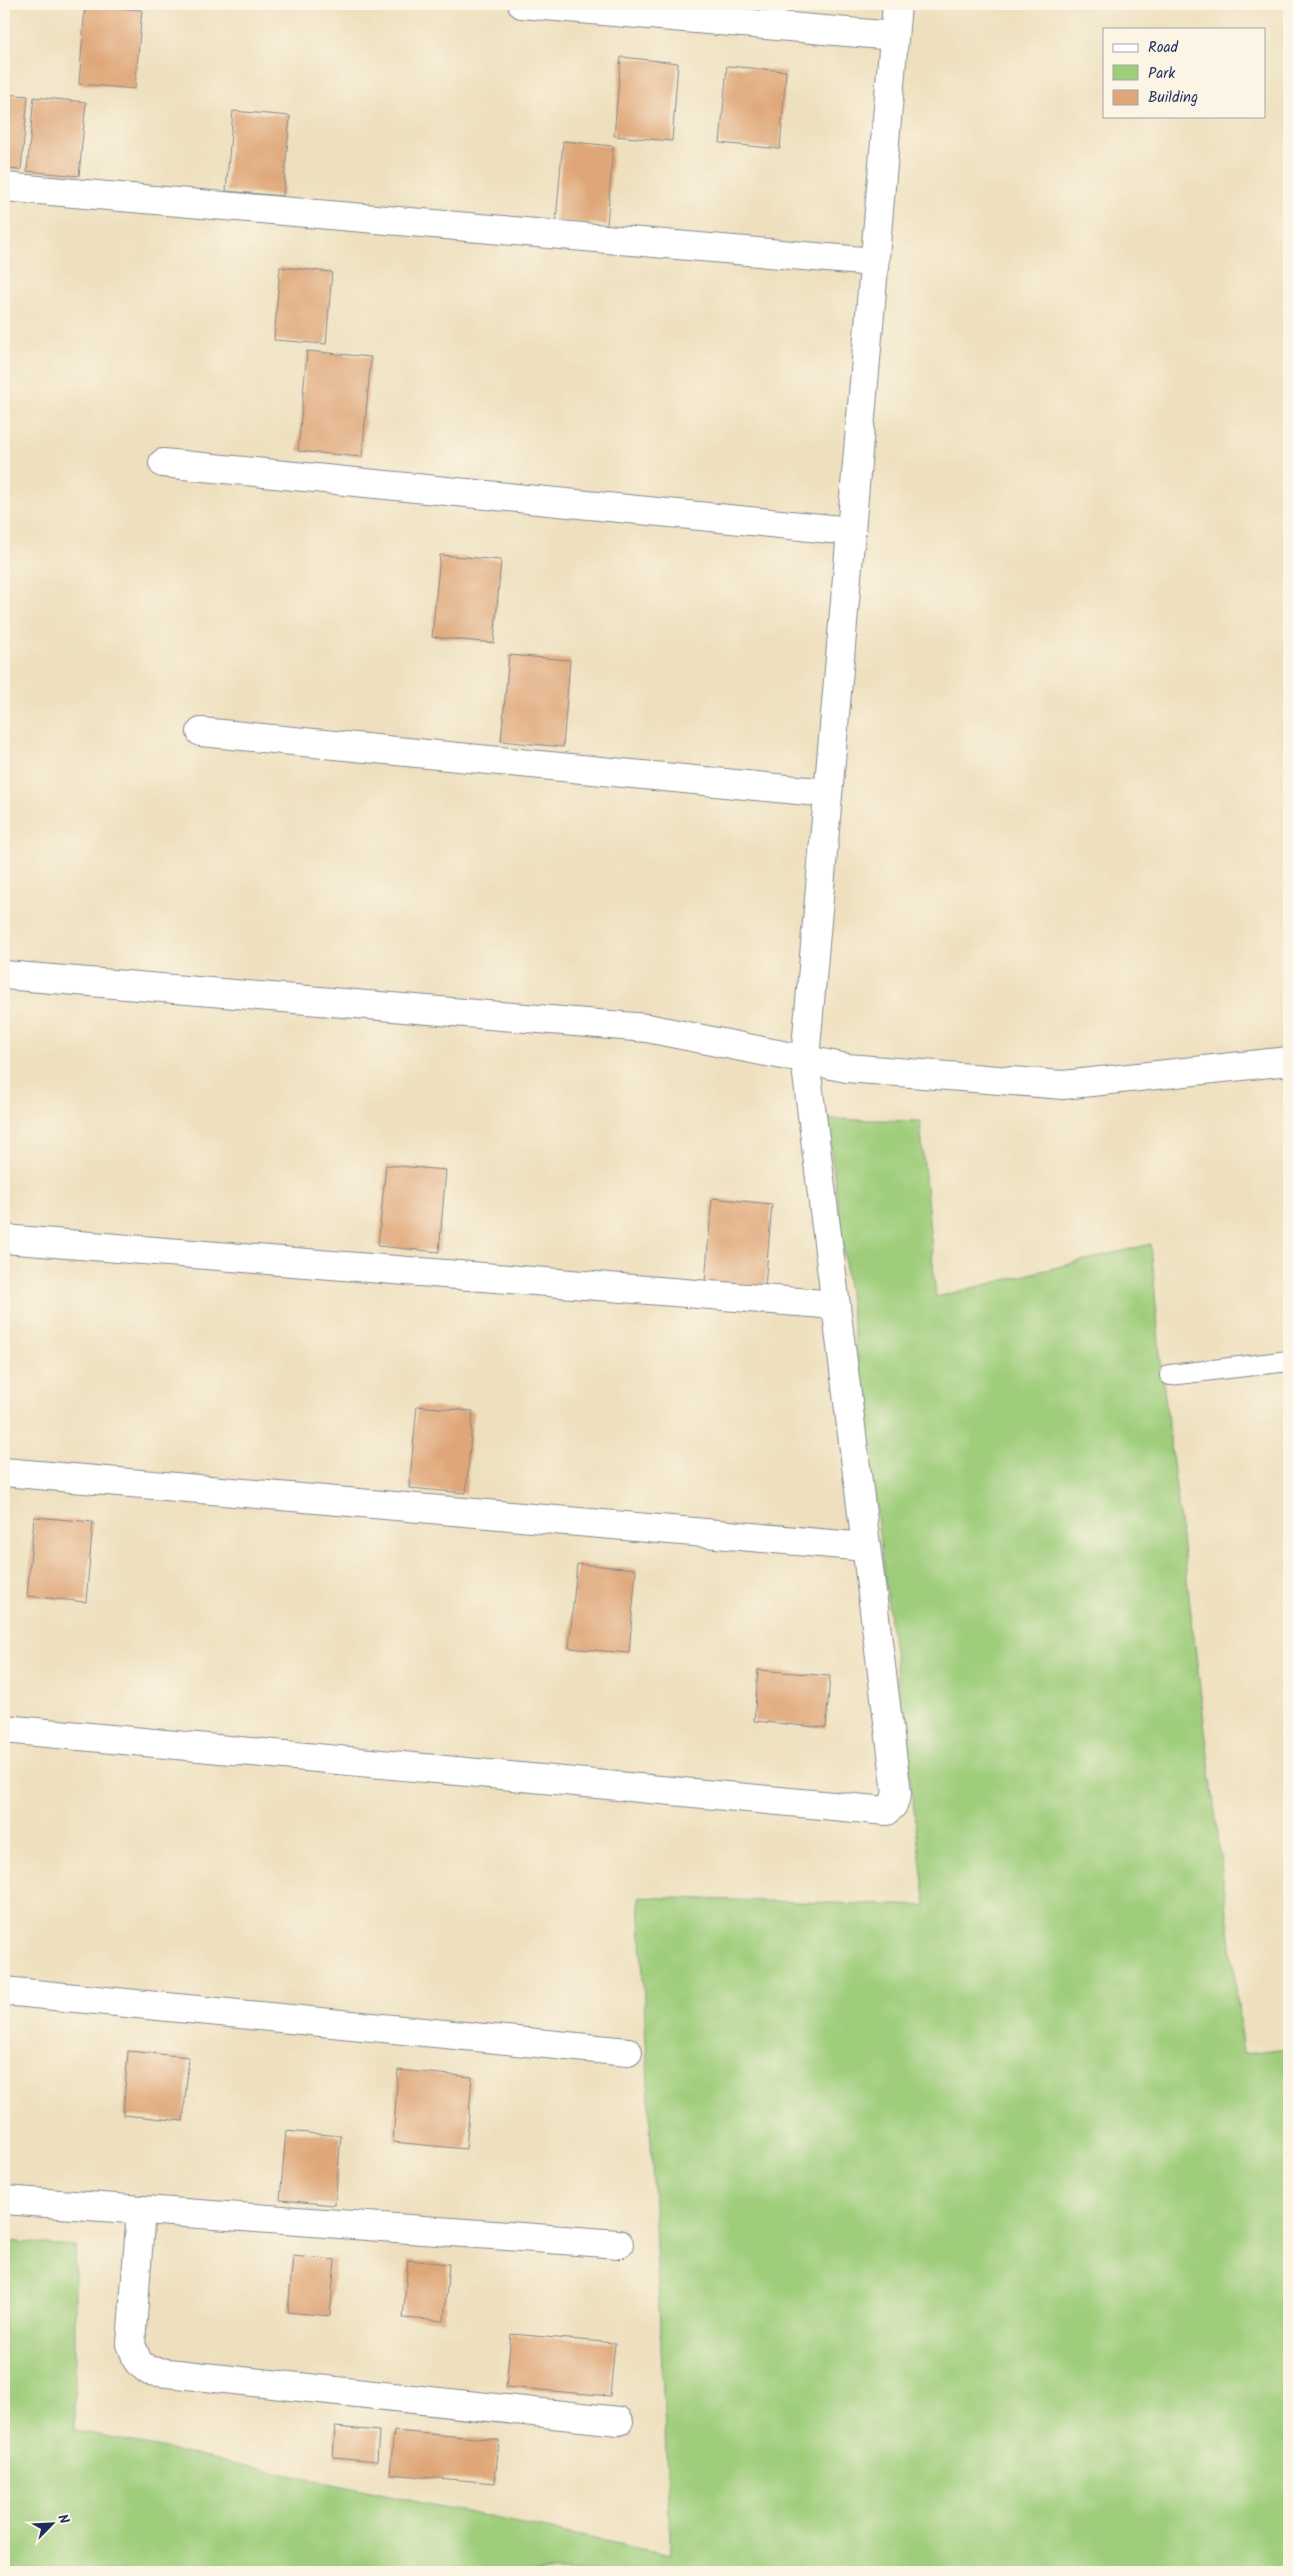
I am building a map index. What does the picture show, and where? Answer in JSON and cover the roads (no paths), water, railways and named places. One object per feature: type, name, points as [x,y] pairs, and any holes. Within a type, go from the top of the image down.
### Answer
[{"type":"street","points":[[522,4],[894,36]]},
{"type":"street","points":[[4,1729],[887,1811],[893,1805],[897,1793],[805,1059],[897,4]]},
{"type":"street","points":[[4,187],[874,262]]},
{"type":"street","points":[[163,463],[851,530]]},
{"type":"street","points":[[201,732],[828,793]]},
{"type":"street","points":[[4,974],[648,1028],[847,1068],[1063,1085],[1289,1061]]},
{"type":"street","points":[[4,1239],[836,1305]]},
{"type":"street","points":[[4,1472],[866,1547]]},
{"type":"street","points":[[4,1991],[628,2052]]},
{"type":"street","points":[[4,2200],[618,2244]]},
{"type":"street","points":[[141,2210],[130,2344],[138,2362],[149,2371],[618,2421]]},
{"type":"lane","points":[[1170,1375],[1289,1361]]}]
